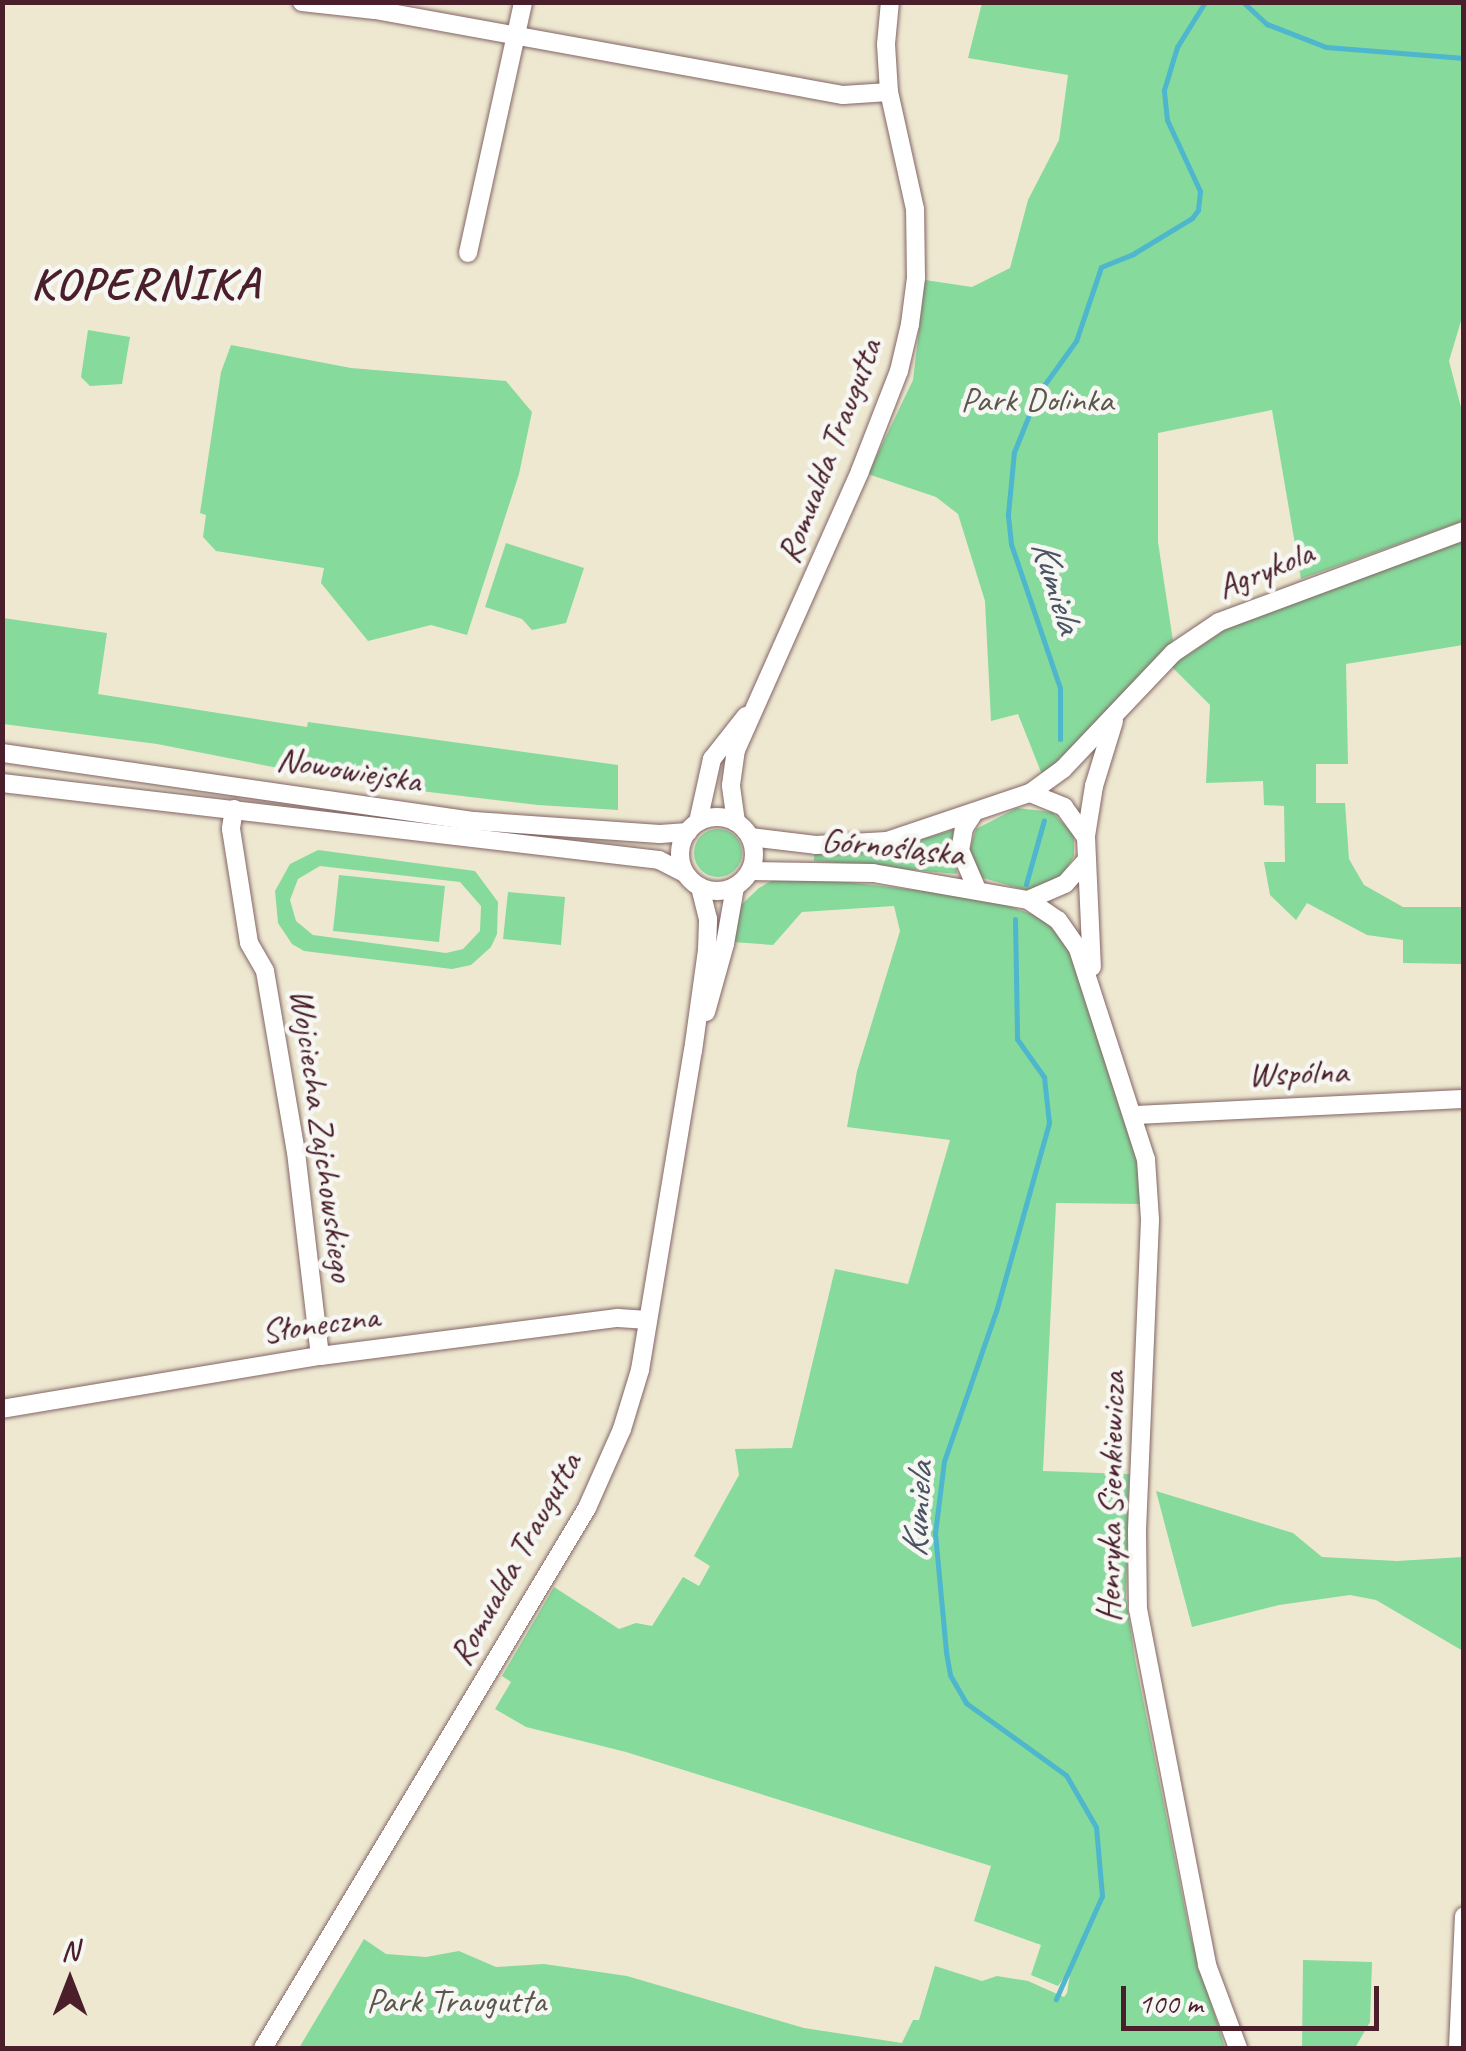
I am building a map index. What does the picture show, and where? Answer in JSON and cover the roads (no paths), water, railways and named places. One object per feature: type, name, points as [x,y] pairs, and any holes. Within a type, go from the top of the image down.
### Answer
[{"type":"street","points":[[302,2],[843,95],[889,92]]},
{"type":"street","points":[[468,253],[523,2]]},
{"type":"street","name":"Romualda Traugutta","points":[[736,822],[731,800],[732,763],[805,604],[906,348],[916,278],[916,226],[889,92],[886,44],[890,2]]},
{"type":"street","name":"Agrykola","points":[[1030,794],[1063,769],[1172,653],[1219,622],[1464,531]]},
{"type":"street","name":"Romualda Traugutta","points":[[693,827],[712,759],[756,705]]},
{"type":"street","name":"Agrykola","points":[[1086,837],[1094,786],[1118,712]]},
{"type":"street","name":"Nowowiejska","points":[[2,752],[474,821],[660,834],[693,827]]},
{"type":"street","name":"Nowowiejska","points":[[2,784],[658,860],[684,873]]},
{"type":"street","points":[[1028,900],[1065,884],[1086,861],[1086,837],[1064,808],[1030,794]]},
{"type":"street","name":"Górnośląska","points":[[750,836],[780,843],[852,845],[912,835],[1030,794]]},
{"type":"street","name":"Wojciecha Zajchowskiego","points":[[234,809],[231,829],[249,943],[265,971],[273,1008],[320,1356]]},
{"type":"street","points":[[973,814],[964,828],[960,850],[976,887]]},
{"type":"street","points":[[714,817],[736,822],[750,836],[754,854],[750,871],[734,887],[718,891],[700,887],[684,873],[681,848],[693,827],[714,817]]},
{"type":"street","name":"Henryka Sienkiewicza","points":[[1086,861],[1097,1002]]},
{"type":"street","name":"Górnośląska","points":[[750,871],[873,873],[976,887],[1028,900]]},
{"type":"street","name":"Romualda Traugutta","points":[[263,2048],[587,1508],[632,1399],[693,1051],[706,950],[707,914],[700,887]]},
{"type":"street","name":"Romualda Traugutta","points":[[693,1051],[726,944],[734,887]]},
{"type":"street","name":"Henryka Sienkiewicza","points":[[1028,900],[1069,933],[1097,1002],[1146,1159],[1150,1220],[1137,1532],[1138,1609],[1207,1965],[1238,2048]]},
{"type":"street","name":"Wspólna","points":[[1135,1114],[1464,1099]]},
{"type":"street","name":"Słoneczna","points":[[2,1409],[320,1356],[618,1318],[648,1320]]},
{"type":"street","points":[[1458,2048],[1464,1916]]},
{"type":"waterway","name":"Kumiela","points":[[1060,739],[1060,688],[1011,544],[1008,514],[1014,452],[1037,395],[1076,341],[1101,267],[1133,254],[1192,218],[1198,210],[1200,191],[1167,120],[1164,90],[1177,47],[1205,2]]},
{"type":"waterway","name":"Kumiela","points":[[1243,2],[1267,24],[1326,47],[1464,58]]},
{"type":"waterway","name":"Kumiela","points":[[1026,884],[1044,820]]},
{"type":"waterway","name":"Kumiela","points":[[1015,919],[1017,1039],[1044,1077],[1049,1123],[996,1311],[944,1461],[935,1533],[950,1675],[966,1703],[1066,1775],[1096,1827],[1102,1896],[1056,1999]]},
{"type":"district","name":"KOPERNIKA","points":[[146,284]]},
{"type":"park label","name":"Park Dolinka","points":[[1037,400]]},
{"type":"park label","name":"Park Traugutta","points":[[456,2001]]}]
